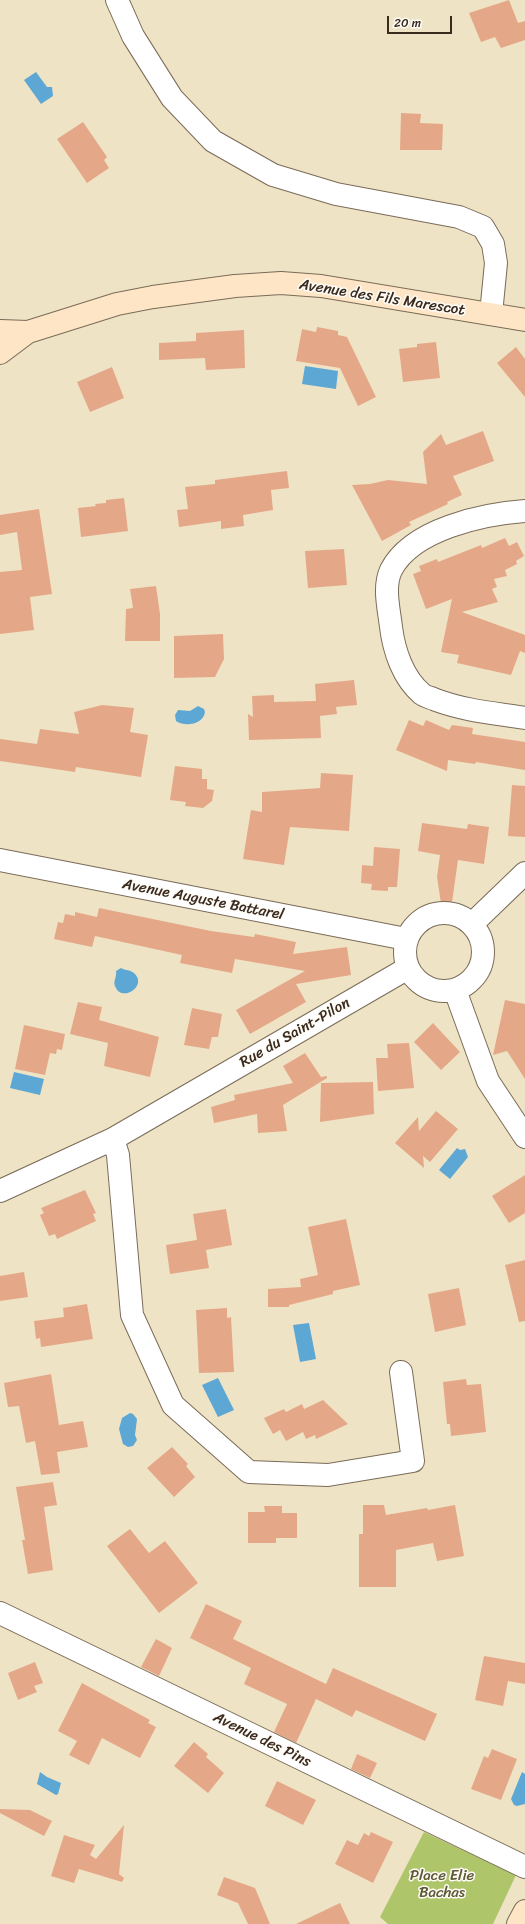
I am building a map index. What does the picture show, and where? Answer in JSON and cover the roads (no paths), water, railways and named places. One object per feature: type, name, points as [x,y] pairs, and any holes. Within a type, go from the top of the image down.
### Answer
[{"type":"street","points":[[117,0],[132,36],[172,98],[213,141],[273,175],[336,194],[459,217],[483,228],[493,244],[496,263],[491,314]]},
{"type":"street","name":"Avenue des Fils Marescot","points":[[0,353],[28,332],[117,304],[152,297],[235,286],[281,284],[321,286],[525,320]]},
{"type":"street","name":"Avenue des Fils Marescot","points":[[0,331],[28,332]]},
{"type":"street","points":[[525,511],[470,520],[429,534],[401,556],[391,571],[387,594],[393,640],[406,676],[423,695],[458,708],[525,718]]},
{"type":"street","name":"Avenue Auguste Battarel","points":[[0,860],[406,939]]},
{"type":"street","points":[[472,924],[525,873]]},
{"type":"street","points":[[440,912],[452,913],[463,917],[472,924],[480,935],[483,948],[482,962],[476,974],[467,984],[455,990],[433,990],[414,978],[405,959],[406,939],[411,929],[419,921],[429,915],[440,912]]},
{"type":"street","name":"Rue du Saint-Pilon","points":[[0,1191],[113,1139],[408,968]]},
{"type":"street","points":[[455,990],[488,1081],[525,1136]]},
{"type":"street","points":[[113,1139],[118,1155],[132,1315],[172,1405],[249,1472],[328,1475],[413,1461],[401,1372]]},
{"type":"street","name":"Avenue des Pins","points":[[0,1613],[525,1867]]},
{"type":"street","points":[[518,1924],[525,1911]]},
{"type":"water","points":[[36,72],[47,87],[52,87],[53,96],[41,104],[24,80]]},
{"type":"water","points":[[305,366],[338,371],[336,389],[302,384]]},
{"type":"water","points":[[198,706],[204,709],[205,712],[201,720],[193,724],[184,724],[176,721],[175,715],[178,710],[190,711]]},
{"type":"water","points":[[121,968],[133,972],[138,979],[136,988],[127,993],[118,991],[115,986],[116,971]]},
{"type":"water","points":[[14,1072],[44,1079],[40,1095],[10,1088]]},
{"type":"water","points":[[457,1148],[460,1150],[465,1149],[468,1157],[450,1179],[439,1170]]},
{"type":"water","points":[[309,1323],[316,1359],[300,1362],[293,1325]]},
{"type":"water","points":[[218,1378],[234,1410],[218,1417],[202,1385]]},
{"type":"water","points":[[130,1413],[137,1419],[135,1435],[137,1440],[133,1446],[128,1447],[123,1444],[119,1429],[122,1418]]},
{"type":"water","points":[[40,1772],[61,1783],[58,1794],[56,1795],[37,1784]]},
{"type":"water","points":[[522,1772],[525,1774],[525,1804],[517,1806],[514,1805],[511,1799]]},
{"type":"park label","name":"Place Elie Bachas","points":[[442,1884]]}]
